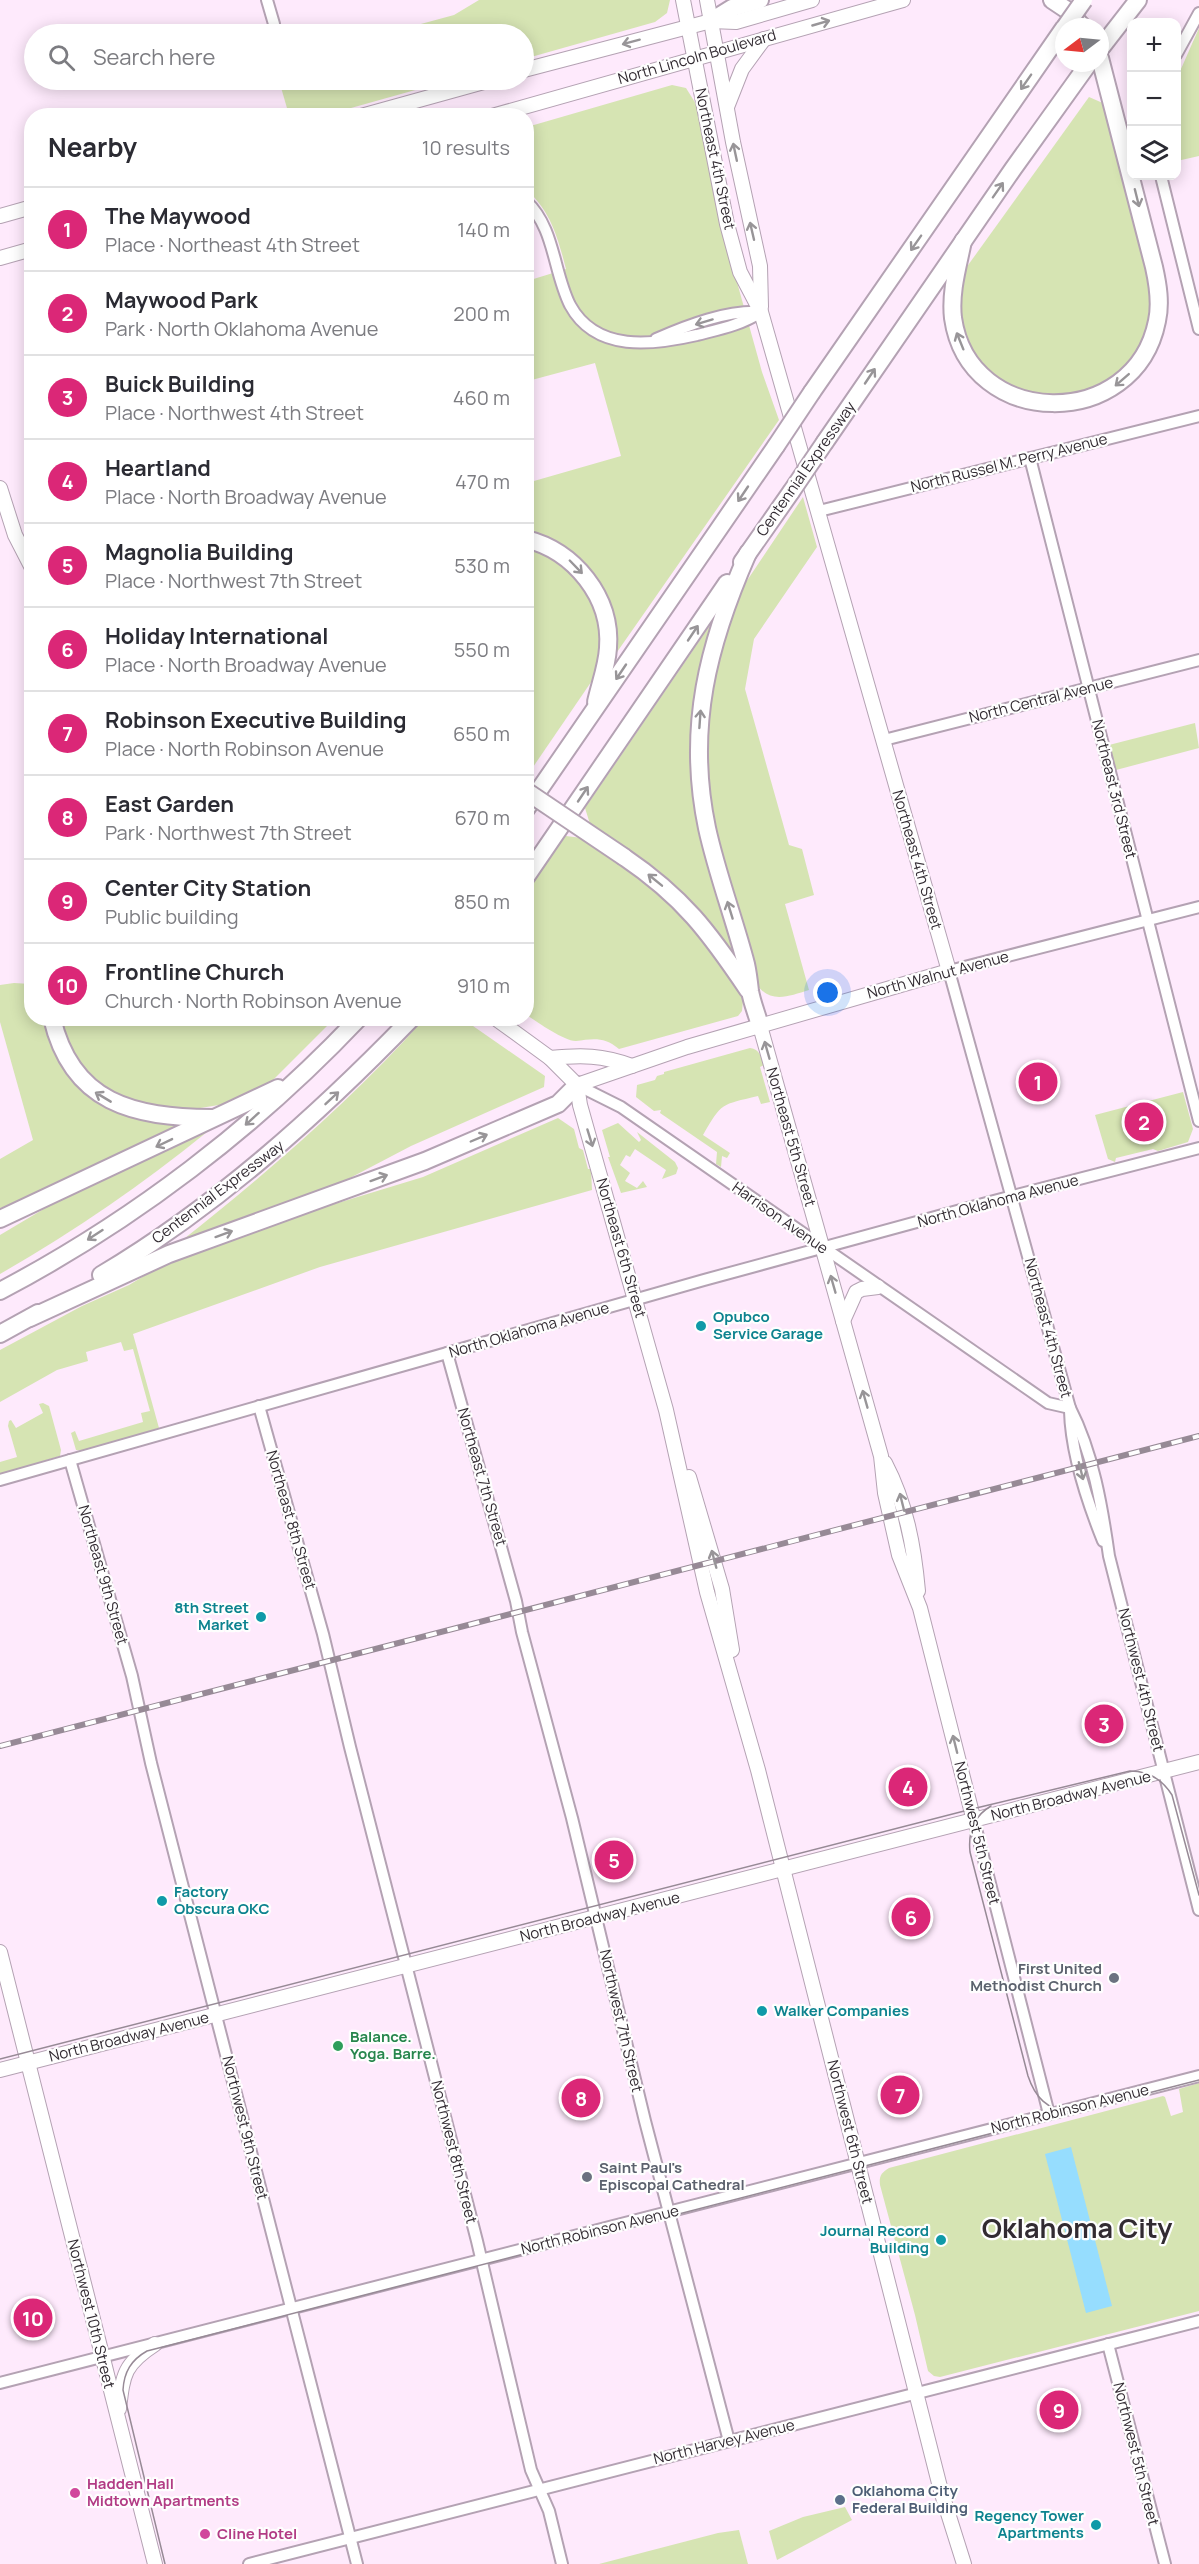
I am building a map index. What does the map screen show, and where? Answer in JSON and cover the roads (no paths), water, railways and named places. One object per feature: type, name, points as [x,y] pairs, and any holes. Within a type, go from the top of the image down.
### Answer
[{"type":"highway","points":[[711,21],[732,8],[760,0]]},
{"type":"highway","points":[[1052,0],[1075,18]]},
{"type":"highway","points":[[1071,18],[1084,0]]},
{"type":"highway","points":[[1109,37],[1138,0]]},
{"type":"highway","points":[[534,798],[1055,42]]},
{"type":"highway","name":"Centennial Expressway","points":[[534,865],[963,241],[1085,72]]},
{"type":"highway","points":[[963,241],[953,287],[953,316],[956,330],[960,344],[973,365],[995,386],[1029,401],[1053,404],[1083,401],[1106,391],[1126,377],[1136,366],[1155,331],[1159,309],[1155,267],[1095,72]]},
{"type":"highway","points":[[534,542],[552,548],[567,558],[580,571],[599,598],[605,616],[608,648],[593,713]]},
{"type":"highway","points":[[748,553],[722,616],[708,661],[700,712],[698,751],[707,827],[747,966],[750,993],[760,1026]]},
{"type":"highway","points":[[534,796],[624,857],[666,889],[704,926],[750,993]]},
{"type":"highway","points":[[54,1026],[59,1043],[76,1073],[104,1099],[144,1114],[179,1118],[217,1118]]},
{"type":"highway","points":[[0,1291],[93,1237],[150,1199],[246,1125],[351,1026]]},
{"type":"highway","name":"Centennial Expressway","points":[[0,1334],[115,1267],[235,1183],[293,1134],[404,1026]]},
{"type":"highway","points":[[0,1219],[295,1080]]},
{"type":"highway","points":[[30,1318],[169,1254],[425,1161],[558,1104],[577,1085]]},
{"type":"main road","name":"Northeast 4th Street","points":[[683,0],[727,224],[740,272],[761,312],[949,971]]},
{"type":"main road","name":"Northeast 4th Street","points":[[707,0],[760,266],[761,312]]},
{"type":"main road","name":"North Lincoln Boulevard","points":[[534,67],[711,21],[736,22],[812,0]]},
{"type":"main road","name":"North Lincoln Boulevard","points":[[520,108],[903,0]]},
{"type":"main road","points":[[727,108],[742,69],[764,39]]},
{"type":"main road","points":[[391,108],[455,90]]},
{"type":"main road","points":[[0,216],[24,209]]},
{"type":"main road","points":[[0,258],[24,251]]},
{"type":"main road","points":[[0,492],[15,535],[24,552]]},
{"type":"main road","name":"North Walnut Avenue","points":[[577,1085],[760,1026],[949,971]]},
{"type":"main road","name":"Harrison Avenue","points":[[506,1026],[550,1058],[577,1085]]},
{"type":"main road","name":"Northeast 5th Street","points":[[760,1026],[881,1456],[885,1493],[899,1555]]},
{"type":"main road","points":[[550,1058],[581,1055],[609,1057],[632,1066]]},
{"type":"main road","name":"Northeast 6th Street","points":[[577,1085],[580,1105],[666,1410],[707,1592]]},
{"type":"main road","points":[[843,1321],[855,1292],[879,1287]]},
{"type":"main road","name":"Northeast 6th Street","points":[[666,1410],[706,1530],[722,1589]]},
{"type":"main road","name":"Northeast 5th Street","points":[[881,1456],[899,1490],[914,1551],[920,1608]]},
{"type":"main road","name":"Northwest 5th Street","points":[[899,1555],[920,1608],[974,1821]]},
{"type":"main road","name":"Northwest 6th Street","points":[[722,1589],[740,1700]]},
{"type":"main road","name":"Northwest 6th Street","points":[[707,1592],[740,1700],[944,2500],[964,2564]]},
{"type":"main road","name":"North Broadway Avenue","points":[[0,2070],[1164,1773],[1199,1762]]},
{"type":"main road","name":"Northwest 10th Street","points":[[0,1953],[155,2564]]},
{"type":"main road","points":[[118,2417],[122,2383],[127,2367],[138,2354],[155,2344]]},
{"type":"street","points":[[267,0],[274,24]]},
{"type":"street","points":[[1181,46],[1199,13]]},
{"type":"street","points":[[1162,180],[1195,296],[1199,329]]},
{"type":"street","points":[[534,212],[544,225],[563,288],[576,314],[590,328],[608,338],[627,343],[674,340],[746,322],[761,312]]},
{"type":"street","name":"North Russel M. Perry Avenue","points":[[819,511],[1199,416]]},
{"type":"street","name":"Northeast 3rd Street","points":[[1030,458],[1199,1121]]},
{"type":"street","name":"North Central Avenue","points":[[884,740],[1199,660]]},
{"type":"street","name":"North Walnut Avenue","points":[[949,971],[1199,907]]},
{"type":"street","name":"Northeast 4th Street","points":[[949,971],[1070,1408]]},
{"type":"street","name":"Harrison Avenue","points":[[577,1085],[621,1107],[1048,1403],[1070,1408]]},
{"type":"street","name":"North Oklahoma Avenue","points":[[0,1480],[822,1248],[1199,1148]]},
{"type":"street","name":"Northeast 7th Street","points":[[447,1353],[516,1601]]},
{"type":"street","name":"Northeast 8th Street","points":[[259,1406],[323,1634]]},
{"type":"street","name":"Northwest 4th Street","points":[[1070,1408],[1080,1427],[1102,1507],[1109,1556],[1199,1910]]},
{"type":"street","name":"Northeast 9th Street","points":[[70,1460],[135,1691]]},
{"type":"street","name":"Northwest 7th Street","points":[[516,1601],[669,2212],[729,2441]]},
{"type":"street","name":"Northwest 8th Street","points":[[323,1634],[481,2261],[531,2470],[549,2511],[562,2564]]},
{"type":"street","name":"Northwest 9th Street","points":[[135,1691],[357,2564]]},
{"type":"street","name":"Northwest 5th Street","points":[[974,1821],[1049,2114]]},
{"type":"street","name":"North Robinson Avenue","points":[[0,2383],[1199,2076]]},
{"type":"street","name":"North Harvey Avenue","points":[[249,2564],[1199,2321]]},
{"type":"street","name":"Northwest 5th Street","points":[[1108,2344],[1165,2564]]},
{"type":"water","points":[[1071,2147],[1112,2306],[1086,2313],[1045,2154]]},
{"type":"tram line","points":[[0,2059],[972,1809],[1130,1771],[1143,1772],[1154,1777],[1164,1784],[1172,1795],[1199,1895]]},
{"type":"tram line","points":[[991,1806],[980,1815],[973,1826],[970,1852],[1028,2076],[1034,2090],[1043,2101],[1062,2111],[1070,2112]]},
{"type":"tram line","points":[[165,2564],[123,2390],[129,2367],[147,2351],[1199,2080]]},
{"type":"railway","points":[[0,1746],[1199,1436]]},
{"type":"place","name":"The Maywood","points":[[1038,1082]]},
{"type":"place","name":"Maywood Park","points":[[1144,1122]]},
{"type":"place","name":"Opubco Service Garage","points":[[701,1326]]},
{"type":"place","name":"8th Street Market","points":[[261,1617]]},
{"type":"place","name":"Buick Building","points":[[1104,1724]]},
{"type":"place","name":"Heartland","points":[[908,1787]]},
{"type":"place","name":"Magnolia Building","points":[[614,1860]]},
{"type":"place","name":"Factory Obscura OKC","points":[[162,1901]]},
{"type":"place","name":"Holiday International","points":[[911,1917]]},
{"type":"place","name":"First United Methodist Church","points":[[1114,1978]]},
{"type":"place","name":"Walker Companies","points":[[762,2011]]},
{"type":"place","name":"Balance. Yoga. Barre.","points":[[338,2046]]},
{"type":"place","name":"Robinson Executive Building","points":[[900,2095]]},
{"type":"place","name":"East Garden","points":[[581,2098]]},
{"type":"place","name":"Saint Paul's Episcopal Cathedral","points":[[587,2177]]},
{"type":"place","name":"Journal Record Building","points":[[941,2240]]},
{"type":"place","name":"Frontline Church","points":[[33,2318]]},
{"type":"place","name":"Center City Station","points":[[1059,2410]]},
{"type":"place","name":"Hadden Hall Midtown Apartments","points":[[75,2493]]},
{"type":"place","name":"Oklahoma City Federal Building","points":[[840,2500]]},
{"type":"place","name":"Regency Tower Apartments","points":[[1096,2525]]},
{"type":"place","name":"Cline Hotel","points":[[205,2534]]},
{"type":"district","name":"Oklahoma City","points":[[1077,2229]]}]
